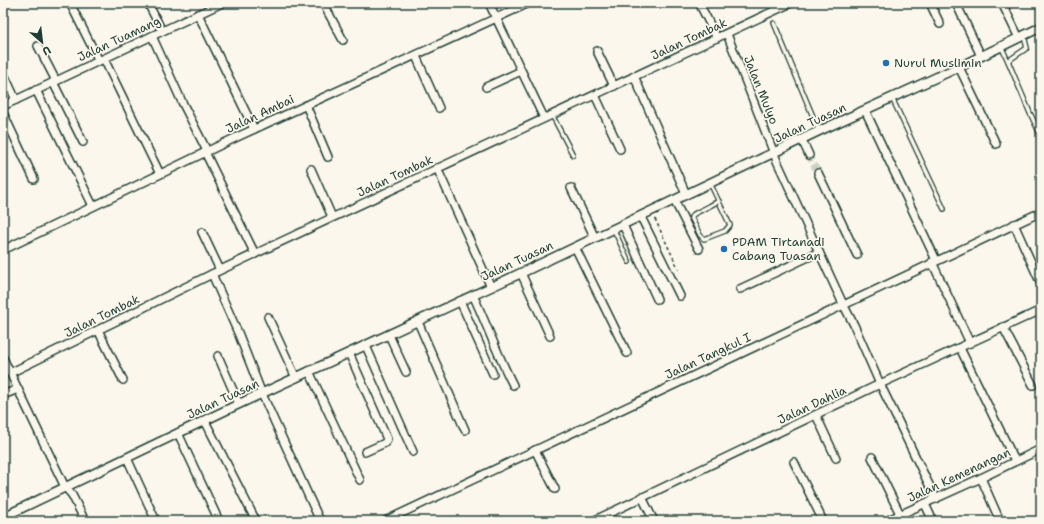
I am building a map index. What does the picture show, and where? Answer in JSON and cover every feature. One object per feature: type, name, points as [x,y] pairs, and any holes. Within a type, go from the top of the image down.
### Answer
[{"type":"street","points":[[70,3],[102,60],[160,174]]},
{"type":"street","points":[[148,3],[162,31]]},
{"type":"street","name":"Jalan Tuamang","points":[[3,106],[222,3]]},
{"type":"street","points":[[323,3],[343,40]]},
{"type":"street","points":[[489,3],[544,118]]},
{"type":"street","name":"Jalan Ambai","points":[[3,250],[254,129],[497,19],[529,3]]},
{"type":"street","points":[[699,3],[717,38]]},
{"type":"street","name":"Jalan Tombak","points":[[10,373],[220,270],[726,34],[782,5],[791,3]]},
{"type":"street","points":[[930,3],[940,24]]},
{"type":"street","points":[[956,3],[981,56]]},
{"type":"street","points":[[1002,3],[1021,37]]},
{"type":"street","points":[[198,14],[254,129]]},
{"type":"street","name":"Jalan Tuasan","points":[[3,517],[178,433],[614,230],[686,194],[959,67],[1041,27]]},
{"type":"street","name":"Jalan Mulyo","points":[[726,34],[774,154],[880,384],[936,499]]},
{"type":"street","points":[[152,36],[255,254]]},
{"type":"street","points":[[38,46],[83,142]]},
{"type":"street","points":[[597,51],[614,86]]},
{"type":"street","points":[[416,56],[439,108]]},
{"type":"street","points":[[959,67],[996,144]]},
{"type":"street","points":[[486,87],[521,71]]},
{"type":"street","points":[[3,72],[16,100]]},
{"type":"street","points":[[634,76],[686,194]]},
{"type":"street","points":[[36,90],[93,206]]},
{"type":"street","points":[[595,95],[620,150]]},
{"type":"street","points":[[306,105],[328,157]]},
{"type":"street","points":[[865,110],[970,343]]},
{"type":"street","points":[[3,113],[34,179]]},
{"type":"street","points":[[802,140],[809,155]]},
{"type":"street","points":[[437,168],[491,287]]},
{"type":"street","points":[[311,169],[332,217]]},
{"type":"street","points":[[818,173],[857,255]]},
{"type":"street","points":[[571,188],[595,238]]},
{"type":"street","points":[[674,200],[699,249]]},
{"type":"street","name":"Jalan Tangkul I","points":[[385,521],[758,346],[934,261],[1041,212]]},
{"type":"street","points":[[641,217],[680,296]]},
{"type":"street","points":[[1014,224],[1041,284]]},
{"type":"street","points":[[623,225],[657,299]]},
{"type":"street","points":[[202,232],[220,270]]},
{"type":"street","points":[[575,247],[627,353]]},
{"type":"street","points":[[740,289],[819,252]]},
{"type":"street","points":[[521,273],[550,336]]},
{"type":"street","points":[[212,274],[239,335],[262,394],[320,521]]},
{"type":"street","points":[[473,295],[498,355],[513,385]]},
{"type":"street","points":[[460,301],[493,374]]},
{"type":"street","name":"Jalan Dahlia","points":[[593,521],[880,384],[1041,310]]},
{"type":"street","points":[[268,317],[296,378]]},
{"type":"street","points":[[418,322],[465,430]]},
{"type":"street","points":[[1003,327],[1033,385]]},
{"type":"street","points":[[98,330],[124,380]]},
{"type":"street","points":[[389,335],[406,372]]},
{"type":"street","points":[[366,346],[413,452]]},
{"type":"street","points":[[960,348],[1015,461]]},
{"type":"street","points":[[349,353],[387,439],[385,443],[365,452]]},
{"type":"street","points":[[218,356],[240,404]]},
{"type":"street","points":[[3,358],[65,487],[72,495],[85,521]]},
{"type":"street","points":[[309,372],[360,480]]},
{"type":"street","points":[[3,395],[18,389]]},
{"type":"street","points":[[816,415],[836,458]]},
{"type":"street","points":[[205,421],[256,521]]},
{"type":"street","points":[[178,433],[219,521]]},
{"type":"street","name":"Jalan Kemenangan","points":[[886,521],[1041,449]]},
{"type":"street","points":[[535,450],[555,489]]},
{"type":"street","points":[[872,457],[900,514]]},
{"type":"street","points":[[127,458],[156,521]]},
{"type":"street","points":[[794,462],[823,521]]},
{"type":"street","points":[[981,478],[1000,521]]},
{"type":"street","points":[[642,497],[654,521]]},
{"type":"street","points":[[925,504],[933,521]]},
{"type":"lane","points":[[774,23],[819,131]]},
{"type":"lane","points":[[1008,61],[1027,49],[1028,47],[1021,37]]},
{"type":"lane","points":[[1002,46],[1041,136]]},
{"type":"lane","points":[[892,98],[944,209]]},
{"type":"lane","points":[[552,115],[573,155]]},
{"type":"lane","points":[[710,183],[719,201],[729,226],[725,231],[704,239],[700,235],[691,217],[719,201]]},
{"type":"lane","points":[[614,230],[629,262]]},
{"type":"path","points":[[652,212],[679,270]]},
{"type":"tunnel","points":[[809,155],[818,173]]},
{"type":"place","name":"Nurul Muslimin","points":[[886,63]]},
{"type":"place","name":"PDAM Tirtanadi Cabang Tuasan","points":[[724,249]]}]
